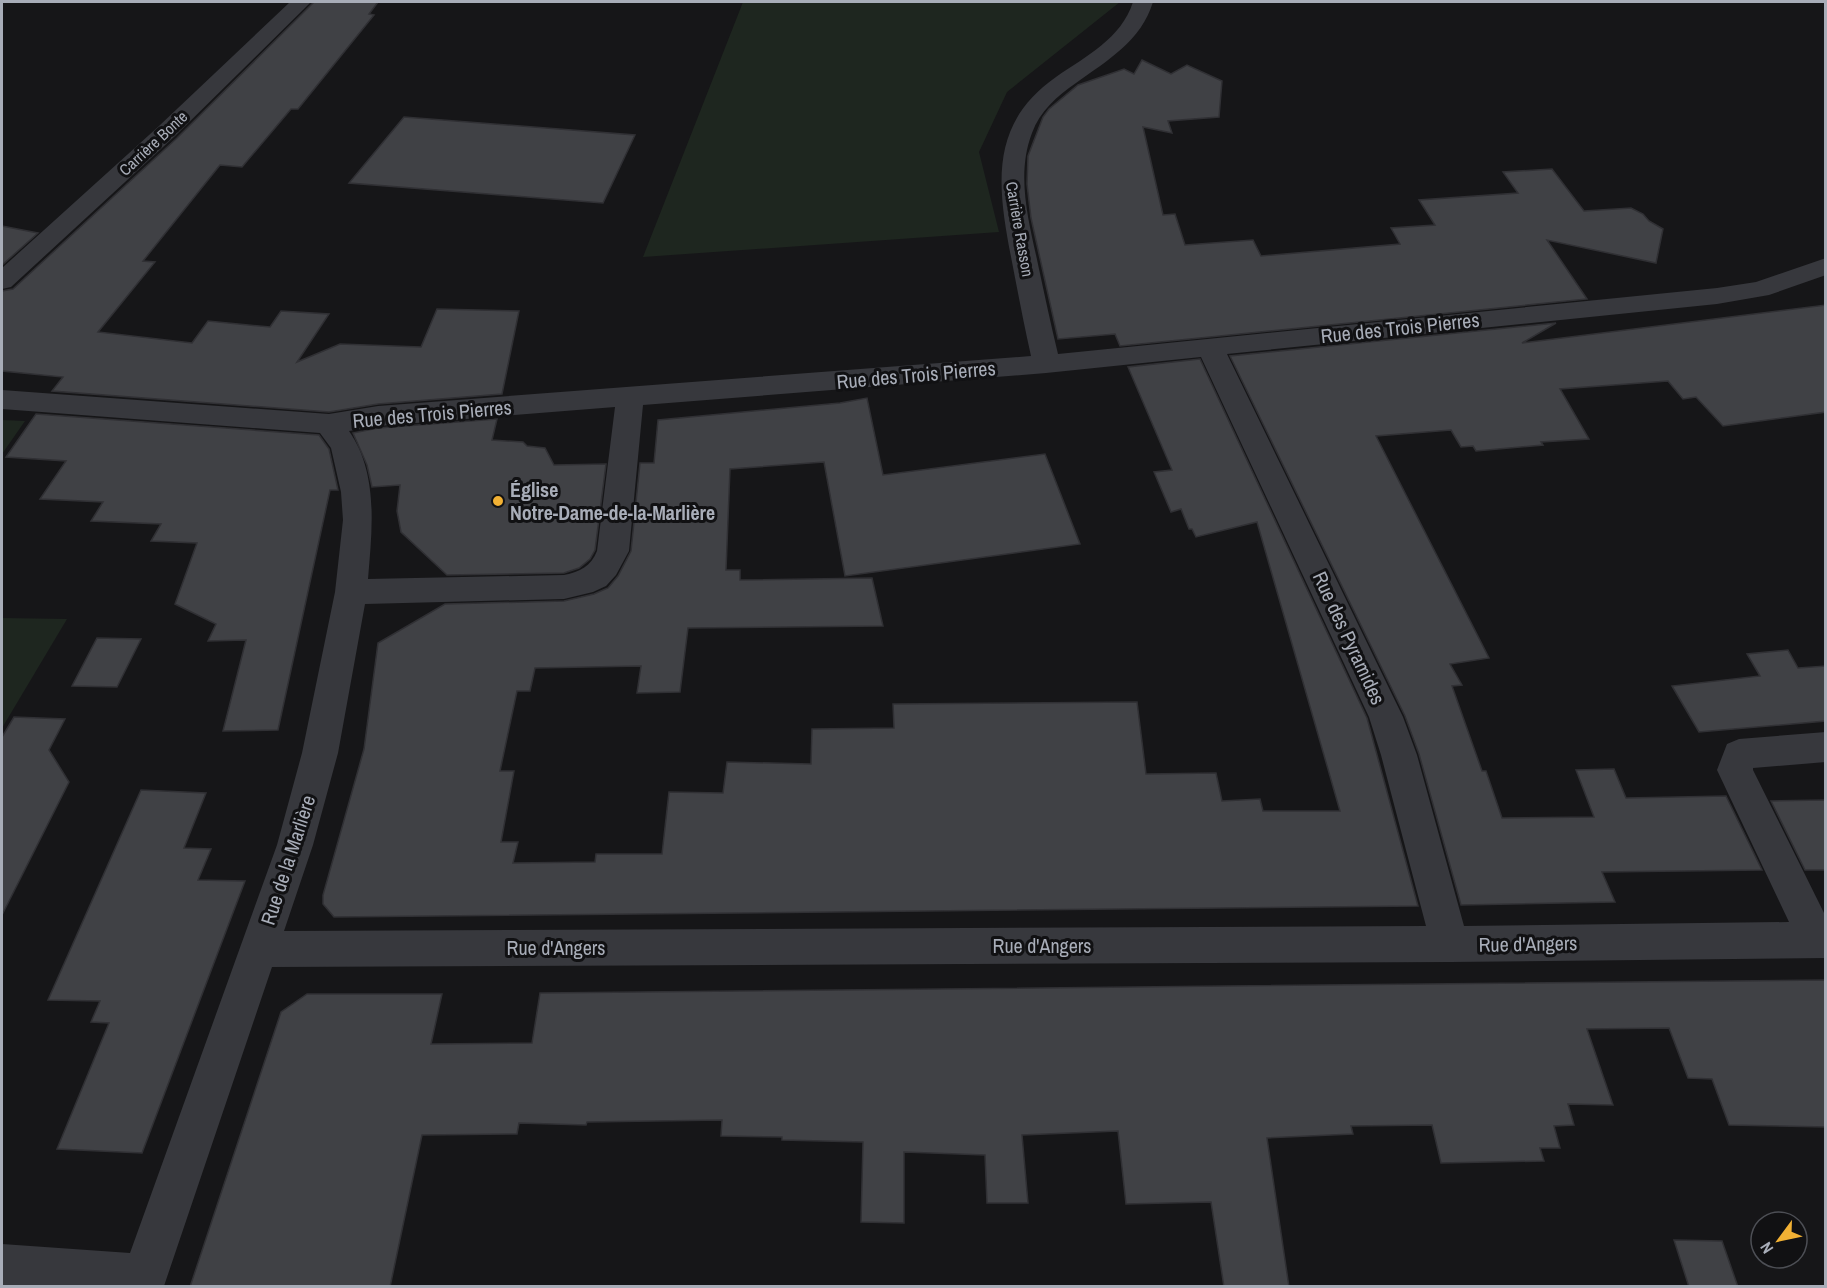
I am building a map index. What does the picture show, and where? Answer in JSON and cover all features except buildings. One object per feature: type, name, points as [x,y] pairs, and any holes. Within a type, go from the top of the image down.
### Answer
[{"type":"street","name":"Carrière Bonte","points":[[2,281],[166,131],[301,2]]},
{"type":"street","name":"Carrière Rasson","points":[[1046,364],[1016,213],[1011,173],[1016,146],[1028,119],[1044,97],[1133,29],[1143,2]]},
{"type":"street","name":"Rue des Trois Pierres","points":[[2,399],[328,424],[378,416],[1046,364],[1717,296],[1760,289],[1826,266]]},
{"type":"street","name":"Rue des Pyramides","points":[[1210,347],[1343,622],[1386,717],[1399,755],[1450,944]]},
{"type":"street","points":[[351,592],[564,587],[581,584],[595,578],[606,569],[613,551],[630,398]]},
{"type":"street","name":"Rue de la Marlière","points":[[143,1282],[259,949],[307,804],[320,753],[351,592],[358,520],[356,492],[345,447],[328,424]]},
{"type":"street","points":[[1821,940],[1735,770],[1738,754],[1826,747]]},
{"type":"street","name":"Rue d'Angers","points":[[259,949],[1450,944],[1821,940]]},
{"type":"street","points":[[2,1267],[143,1282]]},
{"type":"shaded area","points":[[743,2],[1120,2],[1007,92],[979,152],[999,232],[643,257]]},
{"type":"shaded area","points":[[2,420],[25,421],[2,454]]},
{"type":"shaded area","points":[[2,618],[67,619],[2,728]]},
{"type":"place","name":"Église Notre-Dame-de-la-Marlière","points":[[498,501]]}]
